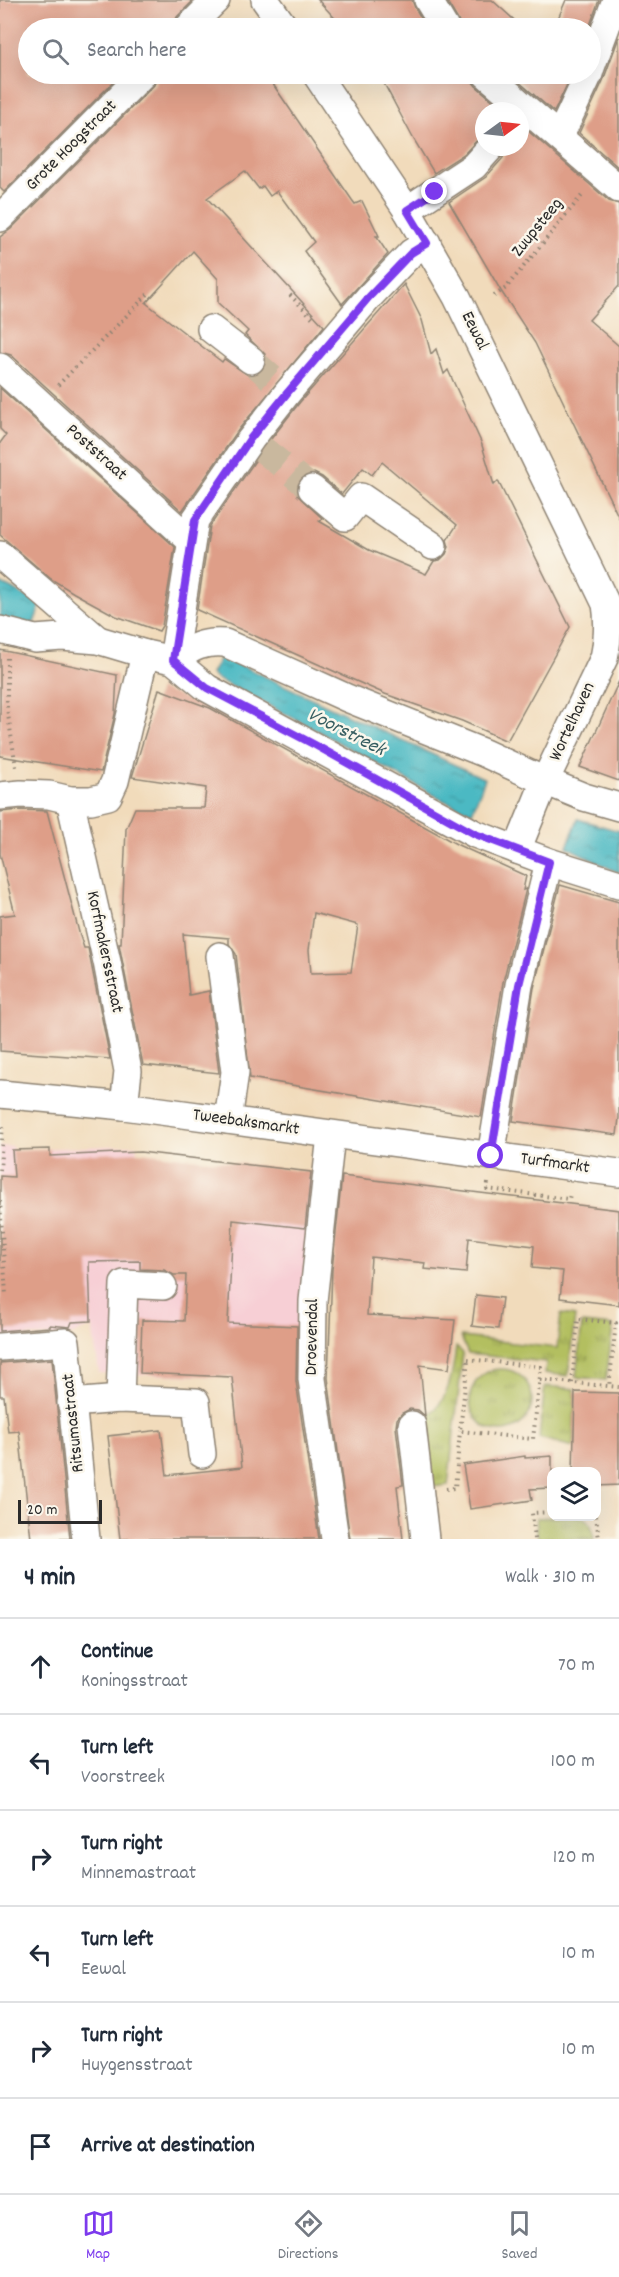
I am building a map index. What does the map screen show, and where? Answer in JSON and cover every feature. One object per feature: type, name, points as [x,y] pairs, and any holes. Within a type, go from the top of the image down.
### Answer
[{"type":"street","points":[[198,18],[216,0]]},
{"type":"street","points":[[265,0],[278,18]]},
{"type":"street","points":[[428,0],[439,18]]},
{"type":"street","points":[[601,42],[616,0]]},
{"type":"street","name":"Grote Hoogstraat","points":[[0,218],[133,84]]},
{"type":"street","name":"Eewal","points":[[323,84],[427,243],[457,297],[612,602]]},
{"type":"street","points":[[496,84],[513,102]]},
{"type":"street","points":[[560,136],[584,84]]},
{"type":"street","points":[[529,116],[560,136],[609,182]]},
{"type":"street","points":[[407,210],[474,166],[483,156]]},
{"type":"street","points":[[173,660],[190,540],[195,520],[256,443],[283,388],[411,253],[427,243]]},
{"type":"street","points":[[211,329],[251,360]]},
{"type":"street","name":"Poststraat","points":[[0,367],[190,540]]},
{"type":"street","points":[[312,489],[345,517],[361,497],[433,546]]},
{"type":"street","points":[[0,555],[98,640]]},
{"type":"street","name":"Wortelhaven","points":[[517,850],[545,781],[603,658],[608,640],[612,602]]},
{"type":"street","points":[[4,632],[35,639],[98,640],[173,660],[207,688],[475,834],[549,862],[619,884]]},
{"type":"street","points":[[173,660],[196,646],[209,642],[225,643],[347,698],[484,753],[545,781],[584,797],[619,807]]},
{"type":"street","points":[[10,795],[49,795],[70,800],[91,800],[108,796],[114,781],[145,654]]},
{"type":"street","name":"Korfmakersstraat","points":[[70,800],[107,962],[128,1071],[124,1106]]},
{"type":"street","points":[[491,1156],[519,985],[549,862]]},
{"type":"street","points":[[220,956],[235,1072],[228,1120]]},
{"type":"street","name":"Tweebaksmarkt","points":[[0,1094],[124,1106],[491,1156]]},
{"type":"street","name":"Droevendal","points":[[331,1135],[313,1301],[312,1379],[335,1539]]},
{"type":"street","name":"Turfmarkt","points":[[491,1156],[619,1173]]},
{"type":"street","points":[[120,1399],[124,1284],[163,1286]]},
{"type":"street","name":"Ritsumastraat","points":[[0,1347],[63,1360],[71,1403],[87,1539]]},
{"type":"street","points":[[71,1403],[120,1399],[196,1402],[202,1454]]},
{"type":"street","points":[[412,1425],[424,1539]]},
{"type":"path","name":"Zuupsteeg","points":[[495,296],[506,288],[609,182]]},
{"type":"path","points":[[41,403],[150,292]]},
{"type":"path","points":[[290,295],[315,320]]},
{"type":"path","points":[[4,632],[10,795]]},
{"type":"path","points":[[0,1170],[3,1123]]},
{"type":"path","points":[[505,1191],[531,1197],[569,1199],[570,1194]]},
{"type":"path","points":[[0,1200],[6,1295]]},
{"type":"path","points":[[572,1383],[578,1319],[616,1323],[609,1387]]},
{"type":"path","points":[[419,1492],[455,1488],[460,1431],[468,1359],[541,1367],[533,1439],[460,1431]]},
{"type":"path","points":[[540,1380],[619,1387]]},
{"type":"path","points":[[535,1539],[532,1514],[547,1512]]},
{"type":"path","points":[[597,1521],[599,1539]]},
{"type":"shaded area","points":[[136,1145],[137,1152],[316,1173],[299,1380],[295,1380],[295,1384],[233,1390],[231,1377],[99,1373],[92,1327],[68,1336],[0,1337],[0,1147],[12,1146],[12,1150]]},
{"type":"green space","points":[[561,1314],[575,1316],[568,1376],[545,1373],[546,1362],[468,1354],[461,1337],[557,1348]]},
{"type":"green space","points":[[582,1323],[613,1326],[606,1380],[576,1377]]},
{"type":"green space","points":[[456,1347],[463,1353],[448,1485],[433,1487],[426,1416],[434,1411],[445,1395]]},
{"type":"green space","points":[[495,1369],[507,1369],[523,1378],[530,1388],[532,1400],[530,1412],[523,1422],[507,1431],[495,1431],[484,1426],[475,1417],[470,1406],[470,1394],[475,1383],[484,1374]]},
{"type":"green space","points":[[545,1386],[575,1389],[573,1447],[539,1438]]},
{"type":"green space","points":[[547,1517],[547,1521],[588,1521],[593,1530],[594,1539],[538,1539],[536,1518]]},
{"type":"water","points":[[0,583],[41,604],[32,628],[0,617]]},
{"type":"water","name":"Voorstreek","points":[[221,656],[485,779],[472,812],[445,801],[307,725],[215,678],[211,674]]},
{"type":"water","points":[[578,819],[619,831],[619,873],[567,847]]},
{"type":"building","points":[[0,0],[189,0],[192,2],[177,18],[18,18],[18,84],[111,84],[4,192],[0,188]]},
{"type":"building","points":[[318,0],[412,0],[421,18],[335,18]]},
{"type":"building","points":[[446,0],[492,0],[512,18],[457,18]]},
{"type":"building","points":[[566,0],[599,0],[593,18],[558,18]]},
{"type":"building","points":[[619,37],[619,168],[579,133],[603,81]]},
{"type":"building","points":[[154,84],[273,84],[355,204],[362,201],[379,236],[376,236],[388,254],[342,304],[304,251],[314,242],[277,191],[270,196],[263,186],[259,189],[245,171],[207,198],[324,326],[239,429],[182,511],[11,355],[0,352],[0,237],[11,229]],"holes":[[[193,251],[218,279],[218,303],[248,331],[245,335],[265,354],[266,363],[263,370],[257,374],[248,375],[224,359],[222,362],[146,303]]]},
{"type":"building","points":[[384,84],[474,84],[495,102],[475,102],[475,142],[464,154],[434,173]]},
{"type":"building","points":[[522,84],[567,84],[554,112]]},
{"type":"building","points":[[529,132],[609,201],[619,204],[619,286],[589,320],[619,346],[619,518],[535,343],[501,291],[449,202],[486,177],[504,156],[529,156]]},
{"type":"building","points":[[404,284],[422,320],[431,354],[436,349],[444,374],[448,370],[481,442],[494,485],[498,481],[570,627],[507,741],[462,721],[385,694],[197,610],[210,526],[264,448],[300,402]],"holes":[[[382,462],[457,525],[447,540],[449,547],[446,554],[440,560],[434,561],[426,574],[369,550],[319,521],[322,518],[297,495],[297,486],[300,478],[314,473],[342,494],[363,468],[372,475]]]},
{"type":"building","points":[[0,388],[175,547],[162,626],[159,631],[116,616],[74,593],[51,579],[0,535],[0,443],[6,435],[0,429]]},
{"type":"building","points":[[0,650],[117,675],[115,714],[101,772],[0,756]]},
{"type":"building","points":[[619,681],[619,781],[580,767]]},
{"type":"building","points":[[159,689],[210,708],[458,845],[526,876],[523,890],[526,889],[503,982],[481,1117],[250,1078],[236,954],[229,944],[229,938],[183,934],[189,995],[209,991],[219,1073],[143,1065],[119,944],[121,944],[126,829],[135,808],[204,808],[206,788],[132,777]],"holes":[[[314,913],[358,925],[351,972],[311,973],[309,950]]]},
{"type":"building","points":[[47,811],[80,936],[84,948],[88,948],[110,1059],[0,1051],[0,916],[15,914],[0,854],[0,812]]},
{"type":"building","points":[[560,885],[619,902],[619,1118],[617,1135],[513,1121],[534,988]]},
{"type":"building","points":[[50,1149],[50,1156],[140,1152],[311,1172],[305,1228],[233,1220],[228,1323],[297,1326],[296,1381],[319,1539],[120,1539],[108,1436],[161,1430],[167,1475],[242,1467],[232,1377],[140,1373],[142,1320],[184,1321],[186,1275],[174,1275],[164,1270],[140,1269],[140,1261],[89,1262],[91,1321],[72,1322],[70,1327],[50,1325],[50,1327],[0,1331],[0,1176],[14,1177],[12,1150]]},
{"type":"building","points":[[342,1176],[619,1210],[619,1305],[560,1298],[563,1271],[532,1268],[534,1246],[469,1238],[466,1273],[424,1269],[425,1263],[371,1257],[367,1315],[455,1320],[449,1369],[420,1365],[425,1416],[418,1410],[410,1409],[397,1419],[403,1485],[397,1486],[403,1539],[350,1539],[328,1378],[332,1270]]},
{"type":"building","points":[[476,1295],[502,1298],[498,1329],[472,1326]]},
{"type":"building","points":[[52,1359],[70,1539],[31,1539],[19,1431],[8,1432],[4,1396],[0,1396],[0,1363]]},
{"type":"building","points":[[575,1392],[619,1393],[619,1485],[601,1486],[601,1467],[573,1467]]},
{"type":"building","points":[[525,1456],[525,1458],[552,1456],[552,1467],[547,1467],[547,1488],[530,1489],[532,1500],[470,1509],[463,1465]]},
{"type":"tunnel","points":[[251,360],[278,384]]},
{"type":"tunnel","points":[[261,448],[312,489]]},
{"type":"route","points":[[435,192],[407,210],[427,243],[411,253],[369,297],[288,392],[250,439],[195,520],[190,540],[173,660],[207,688],[315,745],[428,809],[475,834],[549,862],[519,985],[491,1156]]}]
